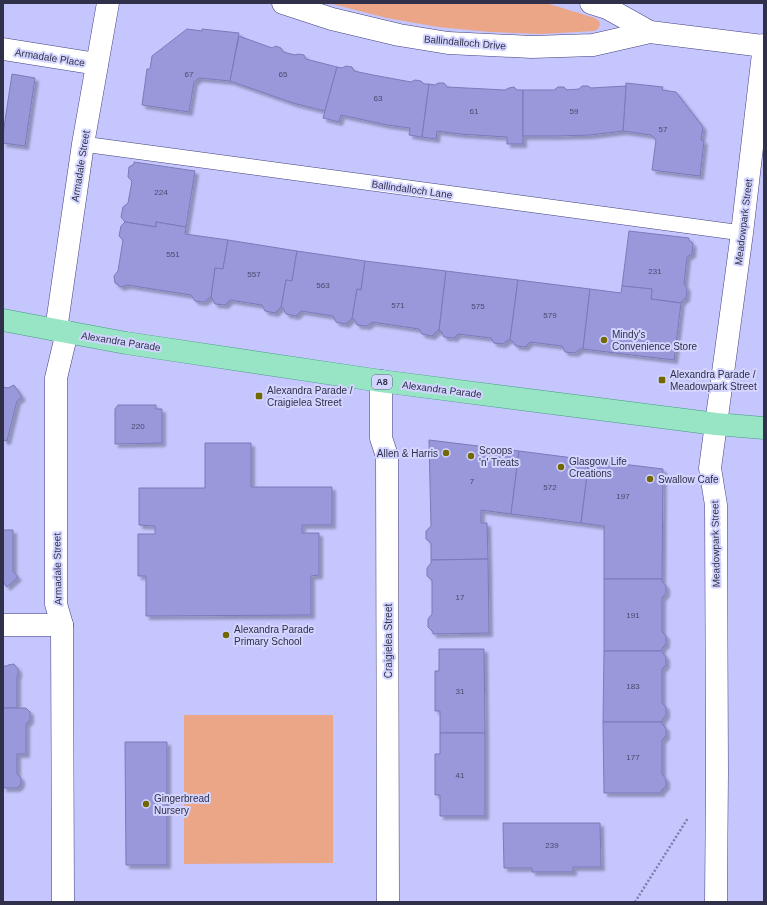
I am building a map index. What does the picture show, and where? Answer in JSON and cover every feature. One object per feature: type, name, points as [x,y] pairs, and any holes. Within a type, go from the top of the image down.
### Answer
[{"type":"main road","name":"Alexandra Parade","points":[[3,320],[126,343],[381,382],[716,424],[764,428]]},
{"type":"street","name":"Armadale Street","points":[[63,902],[62,625],[56,604],[56,378],[83,144],[108,3]]},
{"type":"street","name":"Ballindalloch Drive","points":[[283,3],[332,19],[377,30],[448,43],[532,47],[593,45],[650,32],[764,46]]},
{"type":"street","name":"Ballindalloch Drive","points":[[591,3],[607,8],[650,32]]},
{"type":"street","name":"Meadowpark Street","points":[[716,902],[716,505],[710,468],[742,233],[764,46]]},
{"type":"street","name":"Armadale Place","points":[[3,49],[97,64]]},
{"type":"street","name":"Craigielea Street","points":[[381,382],[381,438],[387,456],[388,902]]},
{"type":"street","points":[[3,625],[62,625]]},
{"type":"lane","name":"Ballindalloch Lane","points":[[83,144],[742,233]]},
{"type":"path","points":[[635,902],[688,817]]},
{"type":"shaded area","points":[[328,3],[546,3],[595,18],[599,21],[600,25],[598,29],[594,31],[542,34],[490,32],[438,27],[387,18]]},
{"type":"shaded area","points":[[184,715],[333,715],[333,863],[184,864]]},
{"type":"building","points":[[187,29],[239,33],[230,81],[199,78],[194,82],[189,112],[142,105],[147,69],[150,69],[152,56]]},
{"type":"building","points":[[239,36],[272,48],[276,46],[281,48],[283,52],[295,55],[304,55],[306,59],[337,67],[325,111],[293,103],[230,81]]},
{"type":"building","points":[[346,66],[352,67],[354,71],[411,82],[415,80],[421,81],[424,84],[429,84],[422,137],[409,135],[410,128],[387,125],[341,115],[339,122],[323,118],[337,67],[342,68]]},
{"type":"building","points":[[12,74],[35,78],[25,146],[3,143]]},
{"type":"building","points":[[438,83],[444,83],[447,87],[505,90],[514,87],[517,90],[523,90],[523,144],[507,144],[507,137],[437,131],[436,139],[422,137],[429,84],[435,85]]},
{"type":"building","points":[[626,83],[663,87],[662,90],[676,92],[703,127],[701,140],[704,141],[700,176],[652,170],[656,140],[651,135],[623,131]]},
{"type":"building","points":[[582,86],[588,86],[591,88],[626,86],[623,131],[590,135],[523,136],[523,90],[554,90],[558,87],[564,87],[567,90],[579,89]]},
{"type":"building","points":[[134,162],[195,171],[186,227],[156,222],[156,227],[125,222],[121,217],[123,207],[128,203],[132,181],[128,177],[129,167],[134,164]]},
{"type":"building","points":[[125,222],[156,227],[156,222],[186,227],[185,234],[228,240],[223,269],[215,268],[211,298],[204,302],[195,301],[191,295],[127,285],[121,287],[115,283],[114,276],[118,271],[123,240],[119,236],[121,226]]},
{"type":"building","points":[[629,231],[689,238],[693,244],[692,254],[687,257],[684,284],[687,288],[686,298],[681,303],[651,299],[652,289],[622,286]]},
{"type":"building","points":[[228,240],[297,251],[292,281],[286,280],[281,308],[275,313],[265,311],[262,305],[230,300],[225,305],[215,304],[211,298],[215,268],[223,269]]},
{"type":"building","points":[[297,251],[365,261],[361,290],[357,289],[352,319],[346,324],[336,322],[333,316],[301,311],[296,316],[286,314],[283,308],[281,308],[286,280],[292,281]]},
{"type":"building","points":[[365,261],[446,271],[439,331],[432,336],[422,334],[419,329],[372,322],[367,326],[357,325],[354,319],[352,319],[357,289],[361,290]]},
{"type":"building","points":[[446,271],[518,280],[510,340],[503,344],[494,343],[491,338],[458,334],[454,338],[444,337],[441,331],[439,331]]},
{"type":"building","points":[[518,280],[590,289],[583,349],[580,349],[575,353],[565,352],[562,346],[530,342],[525,347],[516,346],[510,340]]},
{"type":"building","points":[[622,286],[652,289],[651,299],[681,303],[674,360],[583,349],[590,289],[621,293]]},
{"type":"building","points":[[14,385],[22,397],[17,401],[7,441],[3,440],[3,387],[8,388]]},
{"type":"building","points":[[118,405],[156,405],[156,409],[162,409],[162,443],[115,444],[115,409]]},
{"type":"building","points":[[429,440],[519,451],[511,514],[481,510],[481,523],[487,523],[488,559],[431,560],[431,543],[426,539],[426,531],[431,526]]},
{"type":"building","points":[[205,443],[251,443],[251,487],[332,487],[332,525],[302,525],[302,533],[319,533],[319,575],[311,576],[311,615],[146,616],[146,576],[138,576],[138,534],[155,534],[155,526],[139,525],[139,488],[205,488]]},
{"type":"building","points":[[519,451],[589,460],[581,523],[511,514]]},
{"type":"building","points":[[589,460],[663,469],[662,579],[604,579],[604,526],[581,523]]},
{"type":"building","points":[[3,530],[13,530],[13,571],[18,577],[7,587],[3,582]]},
{"type":"building","points":[[488,559],[489,633],[433,634],[428,627],[428,619],[432,614],[432,580],[427,576],[427,568],[431,563],[431,560]]},
{"type":"building","points":[[604,579],[662,579],[666,586],[666,593],[662,598],[662,632],[666,636],[666,644],[662,648],[662,651],[604,651]]},
{"type":"building","points":[[439,649],[484,649],[485,733],[440,733],[440,711],[435,711],[435,671],[439,671]]},
{"type":"building","points":[[604,651],[662,651],[666,657],[666,665],[662,669],[662,703],[666,707],[666,715],[662,722],[603,722]]},
{"type":"building","points":[[14,664],[18,669],[17,708],[3,708],[3,666]]},
{"type":"building","points":[[3,708],[26,708],[30,712],[30,720],[26,724],[26,754],[17,754],[17,774],[21,778],[21,784],[17,788],[3,788]]},
{"type":"building","points":[[603,722],[662,722],[666,728],[666,736],[662,740],[662,774],[666,779],[666,786],[661,793],[604,793]]},
{"type":"building","points":[[440,733],[485,733],[485,816],[440,816],[440,795],[435,795],[435,754],[440,754]]},
{"type":"building","name":"Gingerbread Nursery","points":[[125,742],[167,742],[167,865],[126,865]]},
{"type":"building","points":[[503,823],[600,823],[601,867],[573,867],[573,872],[532,872],[532,868],[504,868]]},
{"type":"place","name":"Mindy's Convenience Store","points":[[604,340]]},
{"type":"place","name":"Alexandra Parade / Meadowpark Street","points":[[662,380]]},
{"type":"place","name":"Alexandra Parade / Craigielea Street","points":[[259,396]]},
{"type":"place","name":"Allen & Harris","points":[[446,453]]},
{"type":"place","name":"Scoops 'n' Treats","points":[[471,456]]},
{"type":"place","name":"Glasgow Life Creations","points":[[561,467]]},
{"type":"place","name":"Swallow Cafe","points":[[650,479]]},
{"type":"place","name":"Alexandra Parade Primary School","points":[[226,635]]},
{"type":"place","name":"Gingerbread Nursery","points":[[146,804]]}]
